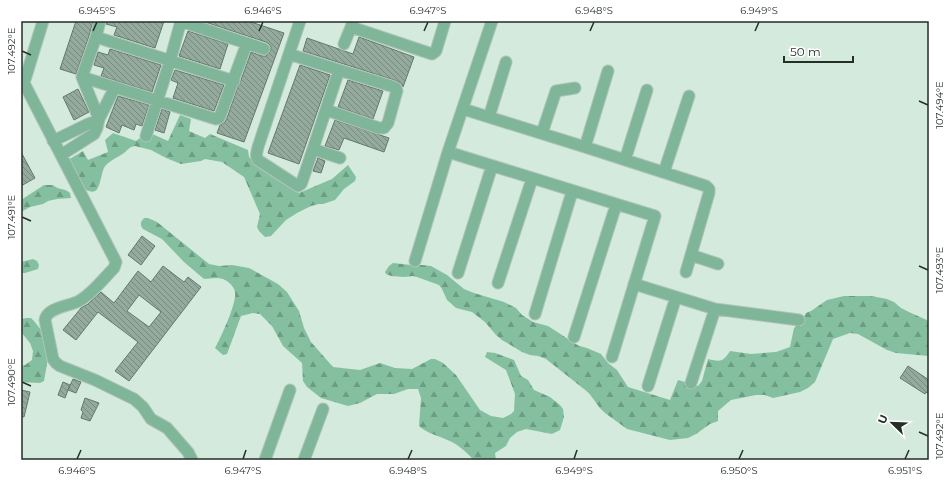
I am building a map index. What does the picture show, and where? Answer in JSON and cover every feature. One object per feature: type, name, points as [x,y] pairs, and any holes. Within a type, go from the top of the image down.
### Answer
[{"type":"street","points":[[98,121],[82,77],[100,21]]},
{"type":"street","points":[[146,136],[158,101],[181,21],[264,49]]},
{"type":"street","points":[[300,21],[256,155],[256,158],[298,186],[302,182],[339,70]]},
{"type":"street","points":[[344,44],[352,24],[432,54],[436,51],[445,21]]},
{"type":"street","points":[[416,261],[448,152],[492,21]]},
{"type":"street","points":[[39,23],[22,83],[116,262],[116,265],[94,289],[80,301],[50,311],[46,315],[45,320],[53,359],[58,365],[95,380],[134,399],[143,407],[151,419],[167,428],[188,452],[192,460]]},
{"type":"street","points":[[96,37],[234,81]]},
{"type":"street","points":[[82,77],[217,118],[220,116],[247,43]]},
{"type":"street","points":[[289,54],[391,86],[396,88],[397,91],[388,123],[384,128],[379,128],[326,110]]},
{"type":"street","points":[[489,117],[506,62]]},
{"type":"street","points":[[585,147],[608,71]]},
{"type":"street","points":[[61,155],[94,134],[98,121],[115,88]]},
{"type":"street","points":[[542,133],[556,91],[575,88]]},
{"type":"street","points":[[625,160],[647,90]]},
{"type":"street","points":[[664,172],[689,96]]},
{"type":"street","points":[[463,109],[706,186],[709,189],[709,193],[686,272]]},
{"type":"street","points":[[53,142],[88,124],[98,121]]},
{"type":"street","points":[[313,149],[340,158]]},
{"type":"street","points":[[448,152],[572,192],[654,216],[612,357]]},
{"type":"street","points":[[458,274],[492,166]]},
{"type":"street","points":[[498,283],[532,179]]},
{"type":"street","points":[[535,314],[572,192]]},
{"type":"street","points":[[574,337],[616,205]]},
{"type":"street","points":[[691,255],[718,264]]},
{"type":"street","points":[[634,284],[715,309],[799,320]]},
{"type":"street","points":[[648,386],[676,297]]},
{"type":"street","points":[[691,383],[715,309]]},
{"type":"street","points":[[265,460],[290,390]]},
{"type":"street","points":[[304,460],[323,409]]},
{"type":"green space","points":[[180,115],[191,119],[189,131],[205,138],[210,134],[248,150],[249,157],[271,176],[299,193],[332,179],[348,165],[356,177],[355,181],[344,189],[335,200],[311,206],[297,213],[286,220],[271,236],[265,237],[257,227],[260,214],[244,177],[222,162],[205,159],[181,164],[151,150],[135,146],[131,147],[110,161],[104,168],[97,190],[92,192],[83,189],[68,160],[83,151],[88,160],[108,152],[105,140],[113,133],[136,141],[148,132],[168,141]]},
{"type":"green space","points":[[44,185],[53,185],[57,188],[66,190],[70,193],[71,198],[48,201],[43,204],[30,207],[21,212],[21,200]]},
{"type":"green space","points":[[144,218],[157,222],[209,264],[219,266],[232,265],[249,268],[278,284],[287,292],[299,311],[304,328],[311,342],[333,367],[360,370],[380,363],[395,368],[412,369],[431,359],[435,359],[443,363],[456,375],[480,410],[491,416],[503,418],[514,411],[515,394],[506,370],[485,357],[487,352],[495,353],[514,360],[521,376],[528,380],[534,390],[550,397],[560,405],[563,409],[564,417],[560,430],[552,434],[526,429],[517,432],[510,438],[506,446],[495,453],[496,460],[474,460],[457,445],[428,432],[419,426],[421,398],[418,389],[408,389],[394,394],[377,394],[360,403],[348,406],[321,398],[307,387],[303,381],[302,363],[283,346],[272,326],[260,314],[253,313],[241,316],[227,354],[223,355],[215,348],[234,304],[235,292],[233,288],[229,282],[223,279],[204,279],[184,262],[162,239],[143,229],[141,222]]},
{"type":"green space","points":[[33,259],[37,261],[39,265],[38,269],[21,273],[21,262]]},
{"type":"green space","points":[[393,263],[431,266],[447,275],[464,289],[504,302],[516,308],[522,315],[533,322],[548,326],[579,346],[601,354],[608,363],[617,370],[628,387],[670,400],[678,380],[698,386],[702,381],[708,359],[716,361],[721,360],[730,351],[751,354],[776,352],[790,347],[794,328],[801,322],[806,313],[827,300],[844,296],[871,296],[887,299],[894,302],[901,308],[929,321],[929,356],[896,353],[887,350],[858,334],[850,333],[833,339],[815,382],[808,388],[800,392],[773,398],[765,395],[756,395],[731,400],[718,411],[718,421],[710,424],[688,438],[670,440],[627,429],[605,413],[589,393],[546,359],[522,352],[502,340],[485,322],[472,312],[456,308],[447,300],[439,285],[413,276],[404,277],[386,274],[385,272]]},
{"type":"green space","points":[[31,318],[42,331],[48,358],[44,381],[40,383],[21,382],[21,366],[32,360],[33,351],[30,343],[21,332],[21,319]]},
{"type":"building","points":[[76,21],[93,21],[76,74],[60,69]]},
{"type":"building","points":[[107,21],[164,21],[155,48],[114,35],[117,27],[106,24]]},
{"type":"building","points":[[202,21],[248,21],[284,33],[244,142],[217,133],[220,125],[225,122],[227,118],[251,52],[266,56],[270,52],[271,47],[266,42]]},
{"type":"building","points":[[188,31],[228,44],[220,69],[179,56]]},
{"type":"building","points":[[359,37],[414,57],[403,87],[401,83],[394,80],[303,51],[307,38],[353,54]]},
{"type":"building","points":[[110,49],[161,65],[152,92],[101,76],[104,68],[94,65],[98,52],[108,55]]},
{"type":"building","points":[[300,65],[330,75],[299,164],[268,153]]},
{"type":"building","points":[[175,70],[224,85],[214,111],[173,98],[178,83],[171,80]]},
{"type":"building","points":[[348,80],[383,91],[373,119],[338,107]]},
{"type":"building","points":[[78,89],[89,112],[74,120],[63,97]]},
{"type":"building","points":[[118,96],[149,105],[142,126],[136,124],[134,130],[122,125],[119,133],[106,127]]},
{"type":"building","points":[[162,109],[170,112],[164,133],[155,130]]},
{"type":"building","points":[[335,120],[389,138],[384,152],[344,138],[339,150],[325,146]]},
{"type":"building","points":[[21,152],[35,178],[21,186]]},
{"type":"building","points":[[318,158],[325,161],[321,173],[313,171]]},
{"type":"building","points":[[142,236],[155,246],[141,265],[128,255]]},
{"type":"building","points":[[163,266],[184,282],[188,277],[201,287],[129,381],[115,371],[138,342],[98,312],[76,340],[63,330],[81,308],[88,304],[101,292],[114,303],[138,271],[151,282]],"holes":[[[139,295],[161,312],[149,327],[127,311]]]},
{"type":"building","points":[[908,366],[929,380],[929,394],[926,392],[925,394],[900,378]]},
{"type":"building","points":[[73,379],[81,382],[76,393],[68,390]]},
{"type":"building","points":[[63,382],[70,385],[65,398],[58,395]]},
{"type":"building","points":[[21,390],[30,392],[24,417],[21,416]]},
{"type":"building","points":[[85,398],[99,403],[90,421],[81,418],[83,412],[81,410]]}]
